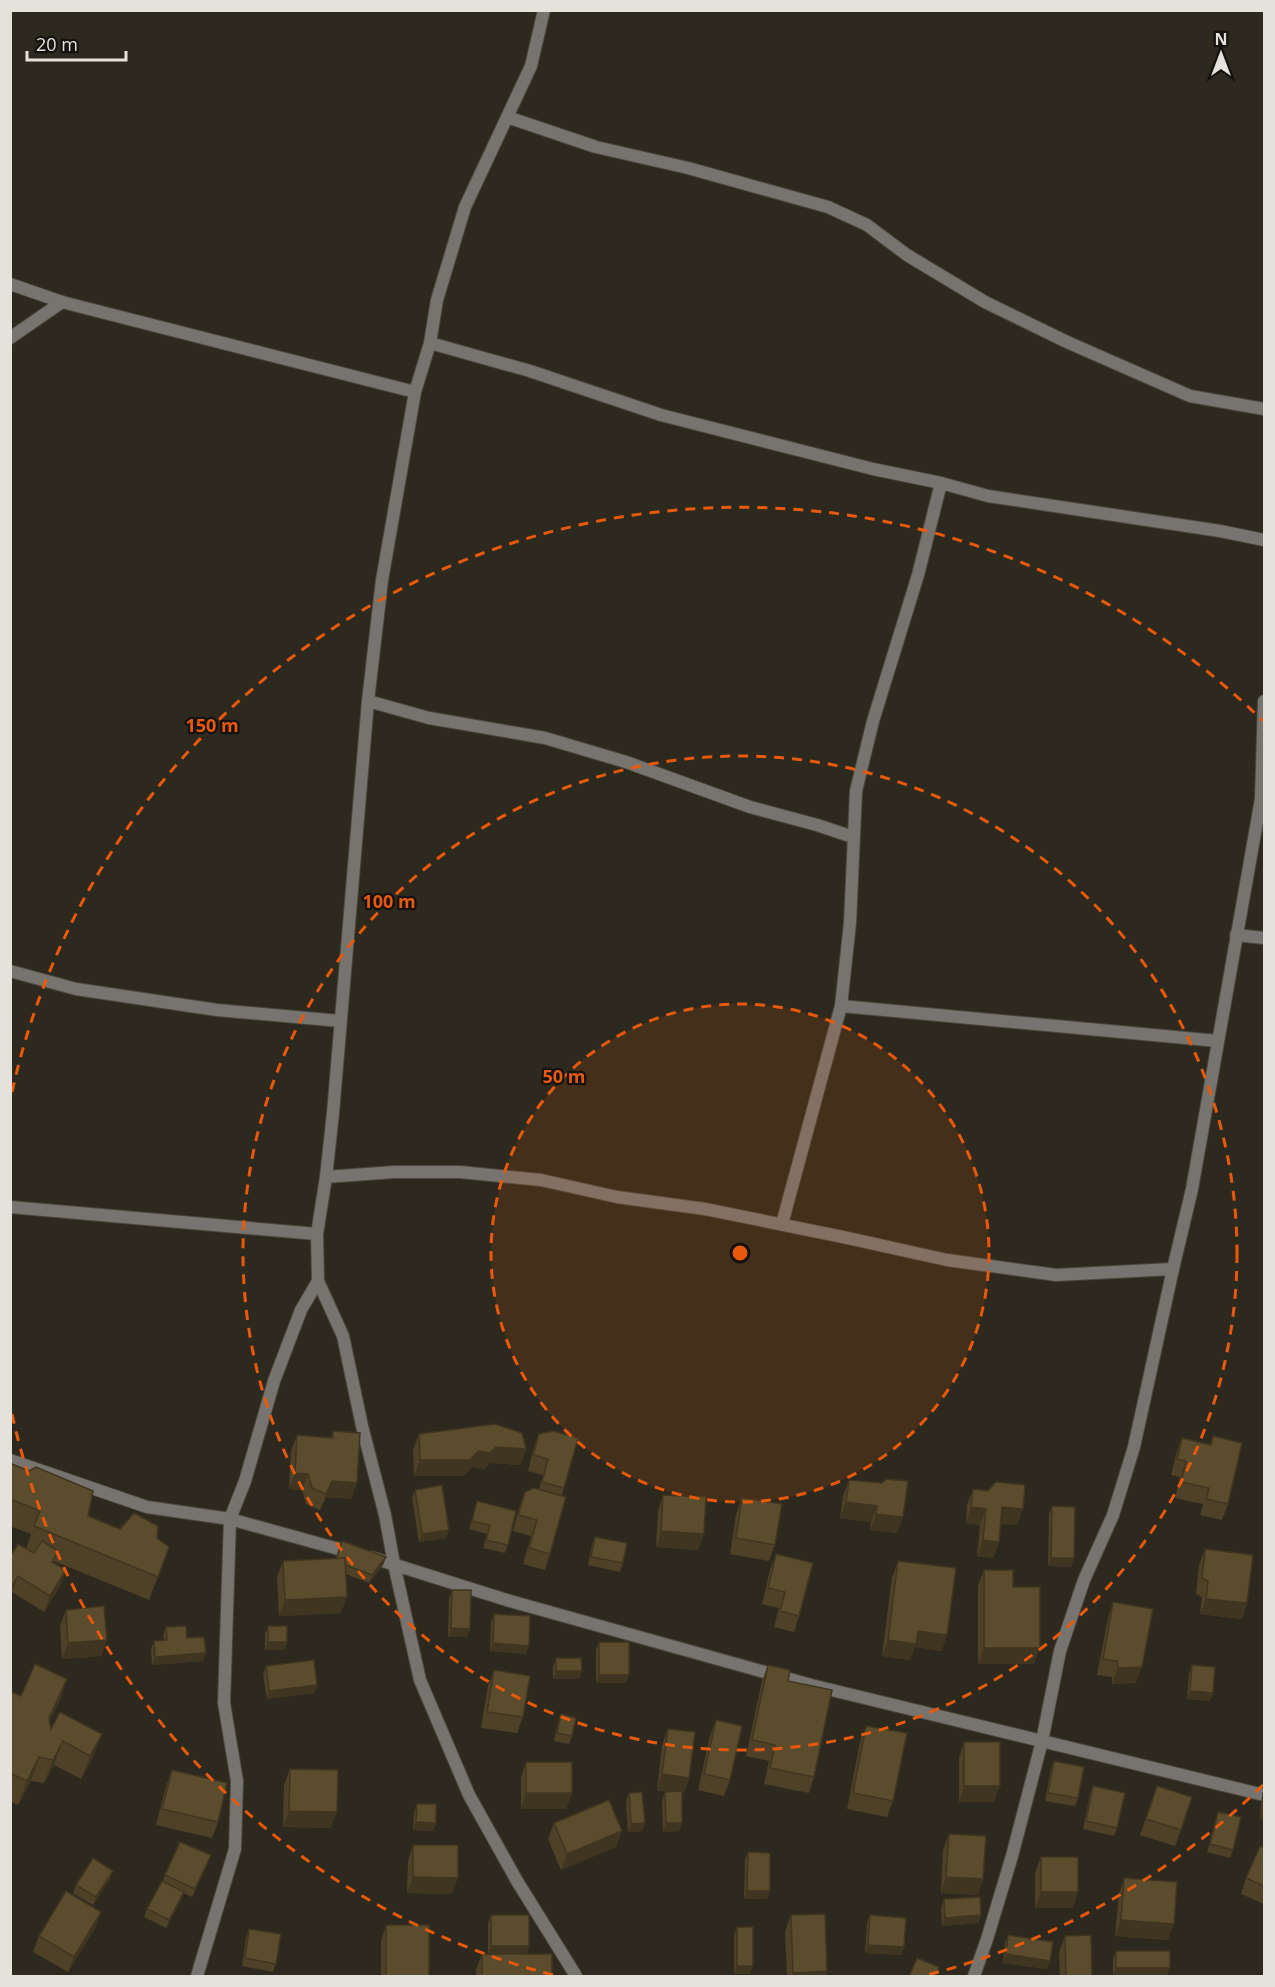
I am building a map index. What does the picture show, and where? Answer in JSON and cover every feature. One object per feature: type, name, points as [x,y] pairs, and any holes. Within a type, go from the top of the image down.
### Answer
[{"type":"street","points":[[544,10],[531,66],[465,207],[437,300],[430,343],[416,392],[382,580],[368,701],[326,1177],[317,1234],[318,1281],[343,1336],[362,1426],[385,1515],[420,1680],[469,1795],[517,1881],[576,1977]]},
{"type":"street","points":[[507,117],[596,147],[688,168],[828,207],[867,225],[907,255],[986,302],[1067,342],[1190,396],[1264,409]]},
{"type":"street","points":[[10,284],[62,302],[416,392]]},
{"type":"street","points":[[10,338],[62,302]]},
{"type":"street","points":[[430,343],[530,371],[661,415],[873,470],[941,483],[988,496],[1220,531],[1264,540]]},
{"type":"street","points":[[782,1224],[841,1006],[850,923],[856,791],[873,721],[918,575],[941,483]]},
{"type":"street","points":[[368,701],[429,718],[544,738],[626,762],[750,807],[854,837]]},
{"type":"street","points":[[974,1977],[1009,1866],[1042,1741],[1060,1651],[1084,1580],[1113,1515],[1134,1446],[1192,1189],[1218,1041],[1260,799],[1264,701]]},
{"type":"street","points":[[1236,935],[1264,938]]},
{"type":"street","points":[[10,971],[76,989],[217,1010],[340,1021]]},
{"type":"street","points":[[841,1006],[1218,1041]]},
{"type":"street","points":[[326,1177],[394,1172],[460,1172],[541,1180],[617,1197],[705,1209],[782,1224],[947,1260],[1056,1275],[1173,1269]]},
{"type":"street","points":[[10,1207],[317,1234]]},
{"type":"street","points":[[197,1977],[235,1849],[237,1781],[224,1703],[230,1519],[245,1481],[274,1381],[301,1310],[318,1281]]},
{"type":"street","points":[[10,1460],[147,1507],[230,1519],[394,1564],[510,1601],[800,1682],[1264,1795]]},
{"type":"building","points":[[495,1424],[522,1433],[526,1449],[496,1447],[490,1453],[478,1451],[470,1460],[420,1460],[419,1434]]},
{"type":"building","points":[[333,1431],[360,1433],[357,1483],[332,1481],[326,1494],[312,1488],[308,1474],[295,1473],[297,1435],[333,1438]]},
{"type":"building","points":[[553,1431],[578,1438],[564,1488],[542,1482],[548,1459],[533,1455],[539,1434]]},
{"type":"building","points":[[1213,1436],[1242,1443],[1228,1504],[1206,1499],[1209,1488],[1181,1482],[1186,1461],[1177,1459],[1182,1438],[1211,1445]]},
{"type":"building","points":[[12,1464],[29,1471],[36,1467],[93,1491],[88,1516],[120,1529],[134,1513],[158,1526],[157,1538],[169,1547],[158,1577],[34,1526],[40,1511],[10,1499],[10,1467]]},
{"type":"building","points":[[886,1479],[908,1481],[903,1517],[876,1514],[877,1506],[846,1502],[849,1480],[882,1483]]},
{"type":"building","points":[[996,1482],[1025,1485],[1023,1509],[1002,1507],[999,1542],[983,1540],[986,1509],[971,1507],[973,1489],[988,1491]]},
{"type":"building","points":[[442,1485],[449,1530],[422,1534],[415,1490]]},
{"type":"building","points":[[534,1488],[566,1497],[550,1554],[529,1548],[537,1520],[518,1515],[525,1492]]},
{"type":"building","points":[[663,1495],[706,1497],[704,1534],[661,1531]]},
{"type":"building","points":[[742,1498],[782,1504],[775,1545],[736,1538]]},
{"type":"building","points":[[477,1501],[516,1511],[508,1545],[486,1540],[490,1525],[472,1521]]},
{"type":"building","points":[[1052,1506],[1075,1507],[1074,1558],[1051,1558]]},
{"type":"building","points":[[595,1537],[627,1543],[623,1563],[591,1557]]},
{"type":"building","points":[[42,1541],[58,1551],[52,1562],[66,1570],[50,1596],[18,1576],[10,1588],[10,1557],[18,1544],[34,1553]]},
{"type":"building","points":[[342,1541],[386,1557],[372,1575],[345,1565],[345,1558],[336,1559]]},
{"type":"building","points":[[1205,1549],[1253,1555],[1247,1603],[1206,1599],[1208,1581],[1202,1578]]},
{"type":"building","points":[[776,1554],[813,1563],[799,1616],[780,1611],[785,1592],[768,1588]]},
{"type":"building","points":[[345,1558],[347,1597],[285,1600],[283,1561]]},
{"type":"building","points":[[898,1561],[956,1568],[947,1635],[918,1631],[916,1644],[888,1640]]},
{"type":"building","points":[[984,1570],[1013,1570],[1013,1587],[1040,1587],[1040,1648],[984,1648]]},
{"type":"building","points":[[452,1590],[471,1590],[470,1629],[451,1628]]},
{"type":"building","points":[[1113,1602],[1153,1609],[1142,1667],[1118,1668],[1117,1661],[1103,1659]]},
{"type":"building","points":[[104,1606],[107,1640],[68,1643],[66,1610]]},
{"type":"building","points":[[494,1614],[530,1616],[529,1646],[493,1643]]},
{"type":"building","points":[[186,1626],[187,1638],[204,1637],[206,1653],[155,1657],[154,1641],[167,1640],[166,1627]]},
{"type":"building","points":[[268,1626],[287,1626],[287,1642],[268,1642]]},
{"type":"building","points":[[599,1642],[629,1642],[629,1675],[599,1675]]},
{"type":"building","points":[[556,1658],[581,1658],[582,1671],[556,1671]]},
{"type":"building","points":[[314,1660],[317,1685],[269,1691],[266,1666]]},
{"type":"building","points":[[35,1664],[67,1679],[49,1718],[51,1729],[60,1712],[102,1734],[90,1756],[63,1741],[53,1760],[39,1757],[27,1781],[10,1773],[10,1691],[21,1696]]},
{"type":"building","points":[[768,1665],[790,1670],[788,1681],[832,1690],[814,1777],[770,1768],[775,1745],[752,1740]]},
{"type":"building","points":[[1192,1665],[1215,1667],[1213,1693],[1190,1691]]},
{"type":"building","points":[[494,1670],[530,1676],[523,1717],[487,1712]]},
{"type":"building","points":[[561,1714],[576,1718],[572,1736],[557,1733]]},
{"type":"building","points":[[716,1720],[742,1726],[730,1780],[704,1774]]},
{"type":"building","points":[[866,1726],[907,1733],[893,1801],[853,1793]]},
{"type":"building","points":[[668,1729],[695,1732],[689,1778],[662,1774]]},
{"type":"building","points":[[964,1742],[1000,1742],[1000,1786],[964,1786]]},
{"type":"building","points":[[1054,1761],[1084,1767],[1078,1798],[1048,1793]]},
{"type":"building","points":[[526,1762],[572,1762],[572,1793],[526,1793]]},
{"type":"building","points":[[290,1769],[338,1770],[337,1812],[289,1811]]},
{"type":"building","points":[[172,1770],[227,1783],[218,1822],[162,1809]]},
{"type":"building","points":[[1093,1786],[1125,1793],[1117,1828],[1086,1821]]},
{"type":"building","points":[[1157,1786],[1192,1797],[1181,1830],[1146,1819]]},
{"type":"building","points":[[682,1791],[682,1823],[666,1823],[665,1792]]},
{"type":"building","points":[[642,1792],[645,1823],[631,1824],[629,1793]]},
{"type":"building","points":[[1263,1793],[1264,1811],[1262,1811]]},
{"type":"building","points":[[609,1800],[622,1831],[567,1854],[554,1823]]},
{"type":"building","points":[[417,1804],[436,1804],[436,1823],[416,1822]]},
{"type":"building","points":[[1218,1812],[1241,1817],[1233,1850],[1210,1844]]},
{"type":"building","points":[[949,1834],[986,1836],[983,1879],[946,1877]]},
{"type":"building","points":[[180,1842],[211,1855],[195,1889],[165,1875]]},
{"type":"building","points":[[413,1845],[458,1845],[458,1878],[413,1877]]},
{"type":"building","points":[[1260,1846],[1264,1848],[1264,1886],[1246,1878]]},
{"type":"building","points":[[748,1852],[770,1853],[770,1891],[747,1891]]},
{"type":"building","points":[[1041,1857],[1078,1857],[1078,1892],[1041,1892]]},
{"type":"building","points":[[93,1858],[113,1871],[96,1897],[76,1885]]},
{"type":"building","points":[[1124,1878],[1177,1882],[1174,1924],[1121,1920]]},
{"type":"building","points":[[162,1881],[184,1892],[169,1920],[147,1909]]},
{"type":"building","points":[[66,1891],[101,1912],[74,1957],[39,1936]]},
{"type":"building","points":[[980,1897],[981,1915],[945,1918],[944,1899]]},
{"type":"building","points":[[825,1914],[827,1971],[793,1973],[791,1915]]},
{"type":"building","points":[[491,1915],[529,1915],[529,1946],[491,1946]]},
{"type":"building","points":[[870,1915],[906,1918],[904,1947],[868,1945]]},
{"type":"building","points":[[386,1925],[429,1925],[429,1976],[386,1976]]},
{"type":"building","points":[[737,1927],[753,1927],[753,1966],[737,1966]]},
{"type":"building","points":[[249,1929],[281,1934],[276,1964],[245,1958]]},
{"type":"building","points":[[1008,1935],[1053,1942],[1050,1961],[1006,1954]]},
{"type":"building","points":[[1091,1935],[1092,1977],[1066,1977],[1065,1936]]},
{"type":"building","points":[[1116,1951],[1170,1951],[1170,1968],[1116,1968]]},
{"type":"building","points":[[482,1954],[552,1954],[552,1977],[482,1977]]},
{"type":"building","points":[[917,1958],[939,1967],[935,1977],[909,1977]]}]
